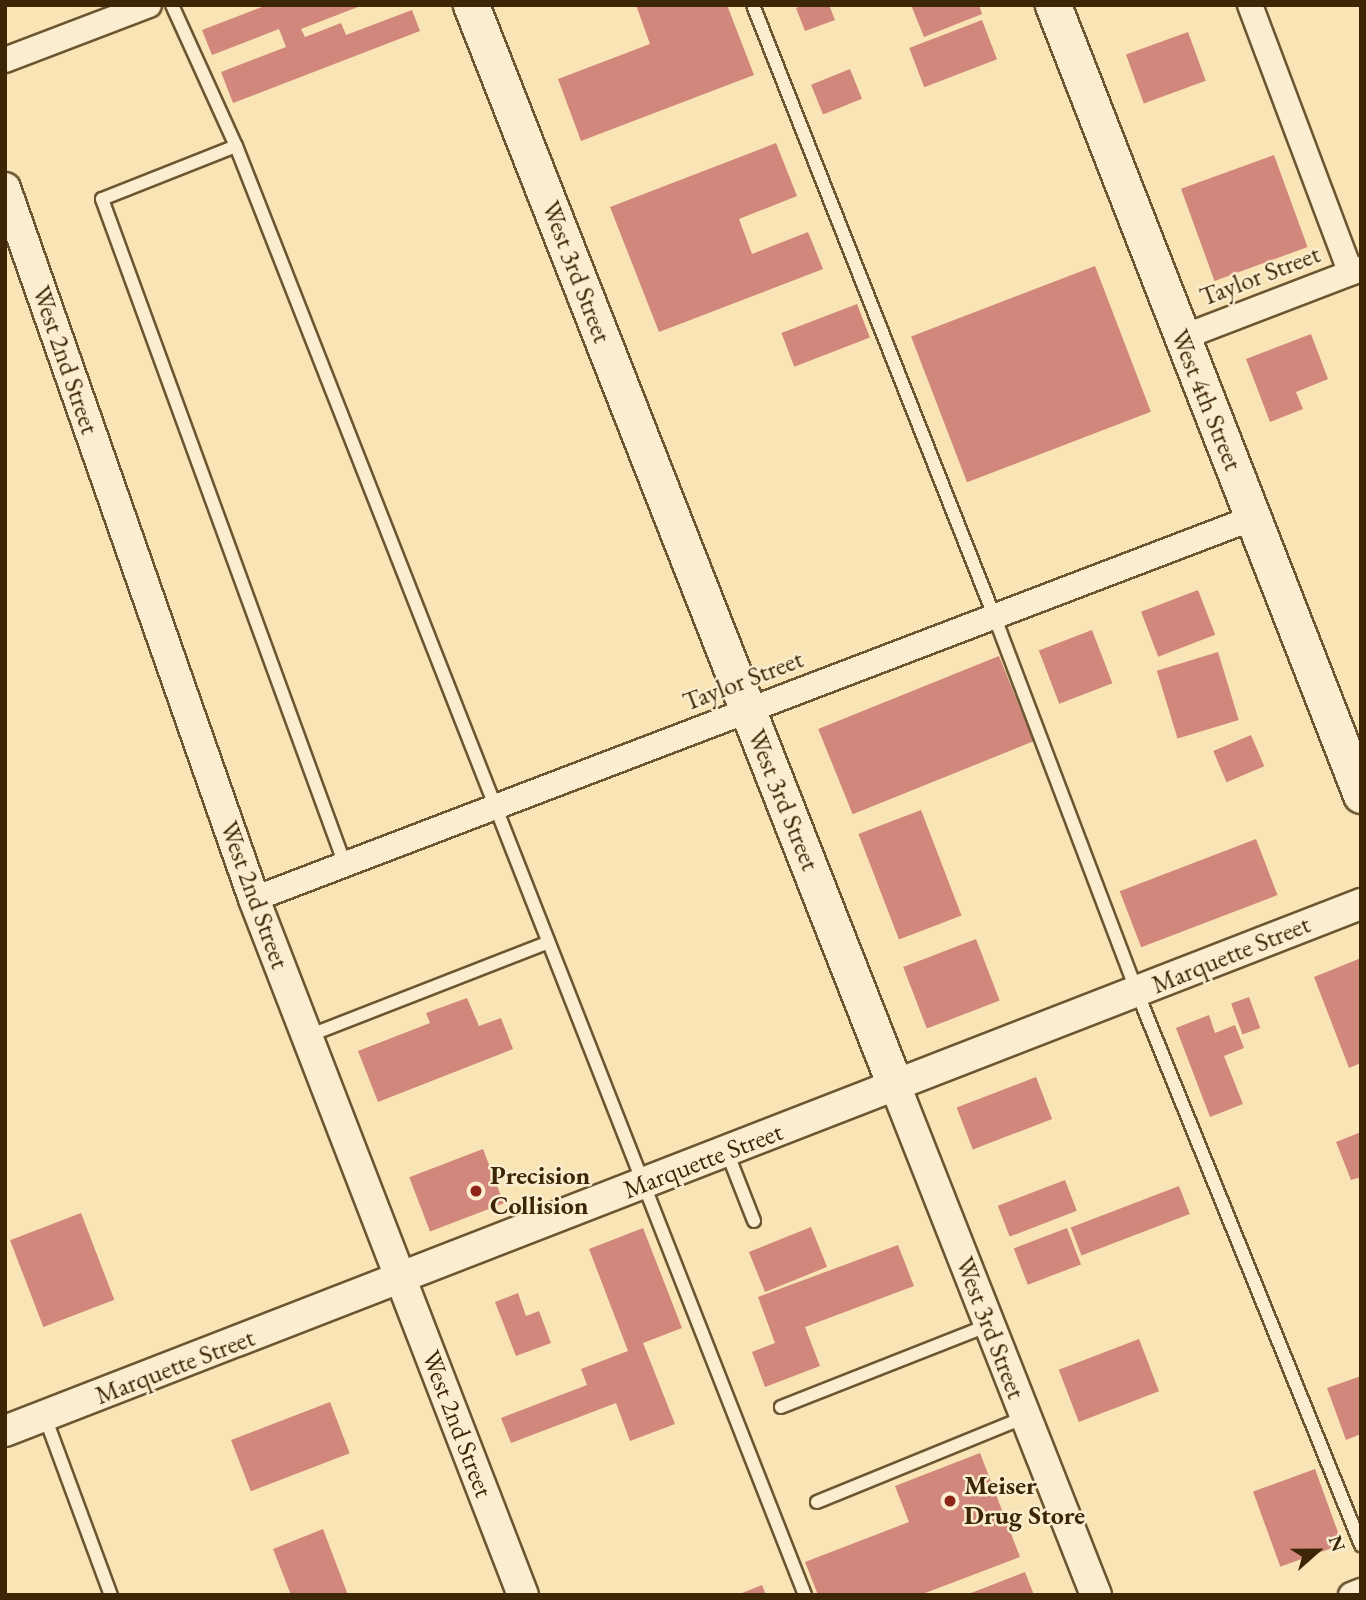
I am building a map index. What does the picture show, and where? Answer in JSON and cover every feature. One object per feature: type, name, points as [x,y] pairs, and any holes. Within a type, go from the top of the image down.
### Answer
[{"type":"main road","name":"West 3rd Street","points":[[471,5],[895,1085]]},
{"type":"main road","name":"West 4th Street","points":[[1053,5],[1361,795]]},
{"type":"street","points":[[5,60],[149,5]]},
{"type":"street","points":[[1250,5],[1356,271]]},
{"type":"street","name":"West 2nd Street","points":[[5,188],[254,899],[523,1595]]},
{"type":"street","name":"Taylor Street","points":[[1181,338],[1356,271]]},
{"type":"street","name":"Taylor Street","points":[[254,899],[1253,518]]},
{"type":"street","name":"Marquette Street","points":[[5,1431],[402,1280],[1361,904]]},
{"type":"street","name":"West 3rd Street","points":[[895,1085],[1096,1595]]},
{"type":"street","points":[[1351,1595],[1361,1591]]},
{"type":"lane","points":[[172,5],[236,146],[493,810],[804,1595]]},
{"type":"lane","points":[[753,5],[995,618],[1137,992],[1361,1545]]},
{"type":"lane","points":[[236,146],[102,199],[345,865]]},
{"type":"lane","points":[[307,1036],[546,943]]},
{"type":"lane","points":[[727,1152],[754,1221]]},
{"type":"lane","points":[[781,1407],[989,1325]]},
{"type":"lane","points":[[45,1417],[111,1595]]},
{"type":"lane","points":[[817,1502],[1026,1417]]},
{"type":"building","points":[[267,5],[363,5],[301,29],[305,37],[341,23],[346,35],[412,10],[420,31],[233,103],[221,72],[286,47],[279,29],[212,55],[202,30]]},
{"type":"building","points":[[636,5],[727,5],[754,75],[581,141],[558,79],[650,44]]},
{"type":"building","points":[[804,5],[829,5],[835,20],[805,31],[796,8]]},
{"type":"building","points":[[911,5],[979,5],[982,14],[924,37]]},
{"type":"building","points":[[982,20],[997,59],[924,87],[909,48]]},
{"type":"building","points":[[1188,32],[1206,81],[1144,103],[1126,55]]},
{"type":"building","points":[[850,69],[862,99],[823,114],[811,85]]},
{"type":"building","points":[[776,143],[797,196],[739,219],[752,254],[808,232],[823,269],[659,332],[610,207]]},
{"type":"building","points":[[1274,155],[1308,247],[1214,281],[1181,189]]},
{"type":"building","points":[[1095,266],[1151,412],[967,482],[911,337]]},
{"type":"building","points":[[857,304],[870,338],[794,367],[781,333]]},
{"type":"building","points":[[1311,334],[1328,379],[1296,392],[1303,409],[1270,422],[1246,359]]},
{"type":"building","points":[[1198,590],[1215,635],[1158,657],[1141,612]]},
{"type":"building","points":[[1092,630],[1112,683],[1059,704],[1039,650]]},
{"type":"building","points":[[1218,652],[1239,720],[1178,739],[1157,671]]},
{"type":"building","points":[[999,656],[1033,741],[853,814],[818,729]]},
{"type":"building","points":[[1251,735],[1264,766],[1227,782],[1213,751]]},
{"type":"building","points":[[921,810],[961,915],[899,940],[858,834]]},
{"type":"building","points":[[1256,839],[1278,895],[1141,947],[1120,891]]},
{"type":"building","points":[[976,939],[1000,1001],[927,1029],[903,967]]},
{"type":"building","points":[[1361,958],[1361,1063],[1349,1068],[1314,977]]},
{"type":"building","points":[[1249,997],[1260,1028],[1242,1035],[1231,1003]]},
{"type":"building","points":[[467,998],[479,1026],[501,1018],[513,1049],[378,1102],[358,1051],[430,1023],[426,1013]]},
{"type":"building","points":[[1209,1015],[1215,1033],[1235,1025],[1244,1048],[1224,1056],[1243,1104],[1210,1117],[1176,1028]]},
{"type":"building","points":[[1036,1077],[1052,1119],[973,1149],[957,1107]]},
{"type":"building","points":[[1361,1132],[1361,1177],[1351,1180],[1336,1142]]},
{"type":"building","points":[[483,1149],[504,1203],[430,1231],[409,1177]]},
{"type":"building","points":[[1065,1180],[1077,1211],[1010,1237],[998,1206]]},
{"type":"building","points":[[1179,1186],[1190,1214],[1081,1256],[1071,1228]]},
{"type":"building","points":[[81,1213],[114,1300],[43,1327],[10,1240]]},
{"type":"building","points":[[811,1227],[827,1267],[765,1292],[749,1252]]},
{"type":"building","points":[[643,1228],[682,1328],[643,1343],[675,1424],[630,1441],[616,1403],[511,1443],[501,1418],[587,1385],[581,1369],[628,1351],[589,1249]]},
{"type":"building","points":[[1067,1228],[1081,1264],[1028,1285],[1014,1248]]},
{"type":"building","points":[[898,1245],[914,1286],[805,1327],[820,1366],[765,1387],[752,1352],[775,1343],[758,1297]]},
{"type":"building","points":[[518,1293],[526,1316],[539,1311],[551,1343],[516,1356],[495,1302]]},
{"type":"building","points":[[1139,1339],[1159,1391],[1079,1422],[1059,1370]]},
{"type":"building","points":[[1361,1376],[1361,1434],[1346,1440],[1327,1388]]},
{"type":"building","points":[[330,1402],[350,1453],[251,1491],[231,1440]]},
{"type":"building","points":[[980,1453],[1020,1557],[920,1595],[818,1595],[805,1562],[909,1522],[895,1486]]},
{"type":"building","points":[[1315,1469],[1342,1544],[1280,1567],[1253,1492]]},
{"type":"building","points":[[323,1529],[348,1595],[291,1595],[273,1549]]},
{"type":"building","points":[[1025,1572],[1034,1595],[966,1595]]},
{"type":"building","points":[[762,1585],[766,1595],[737,1595]]},
{"type":"place","name":"Precision Collision","points":[[476,1191]]},
{"type":"place","name":"Meiser Drug Store","points":[[950,1501]]}]
